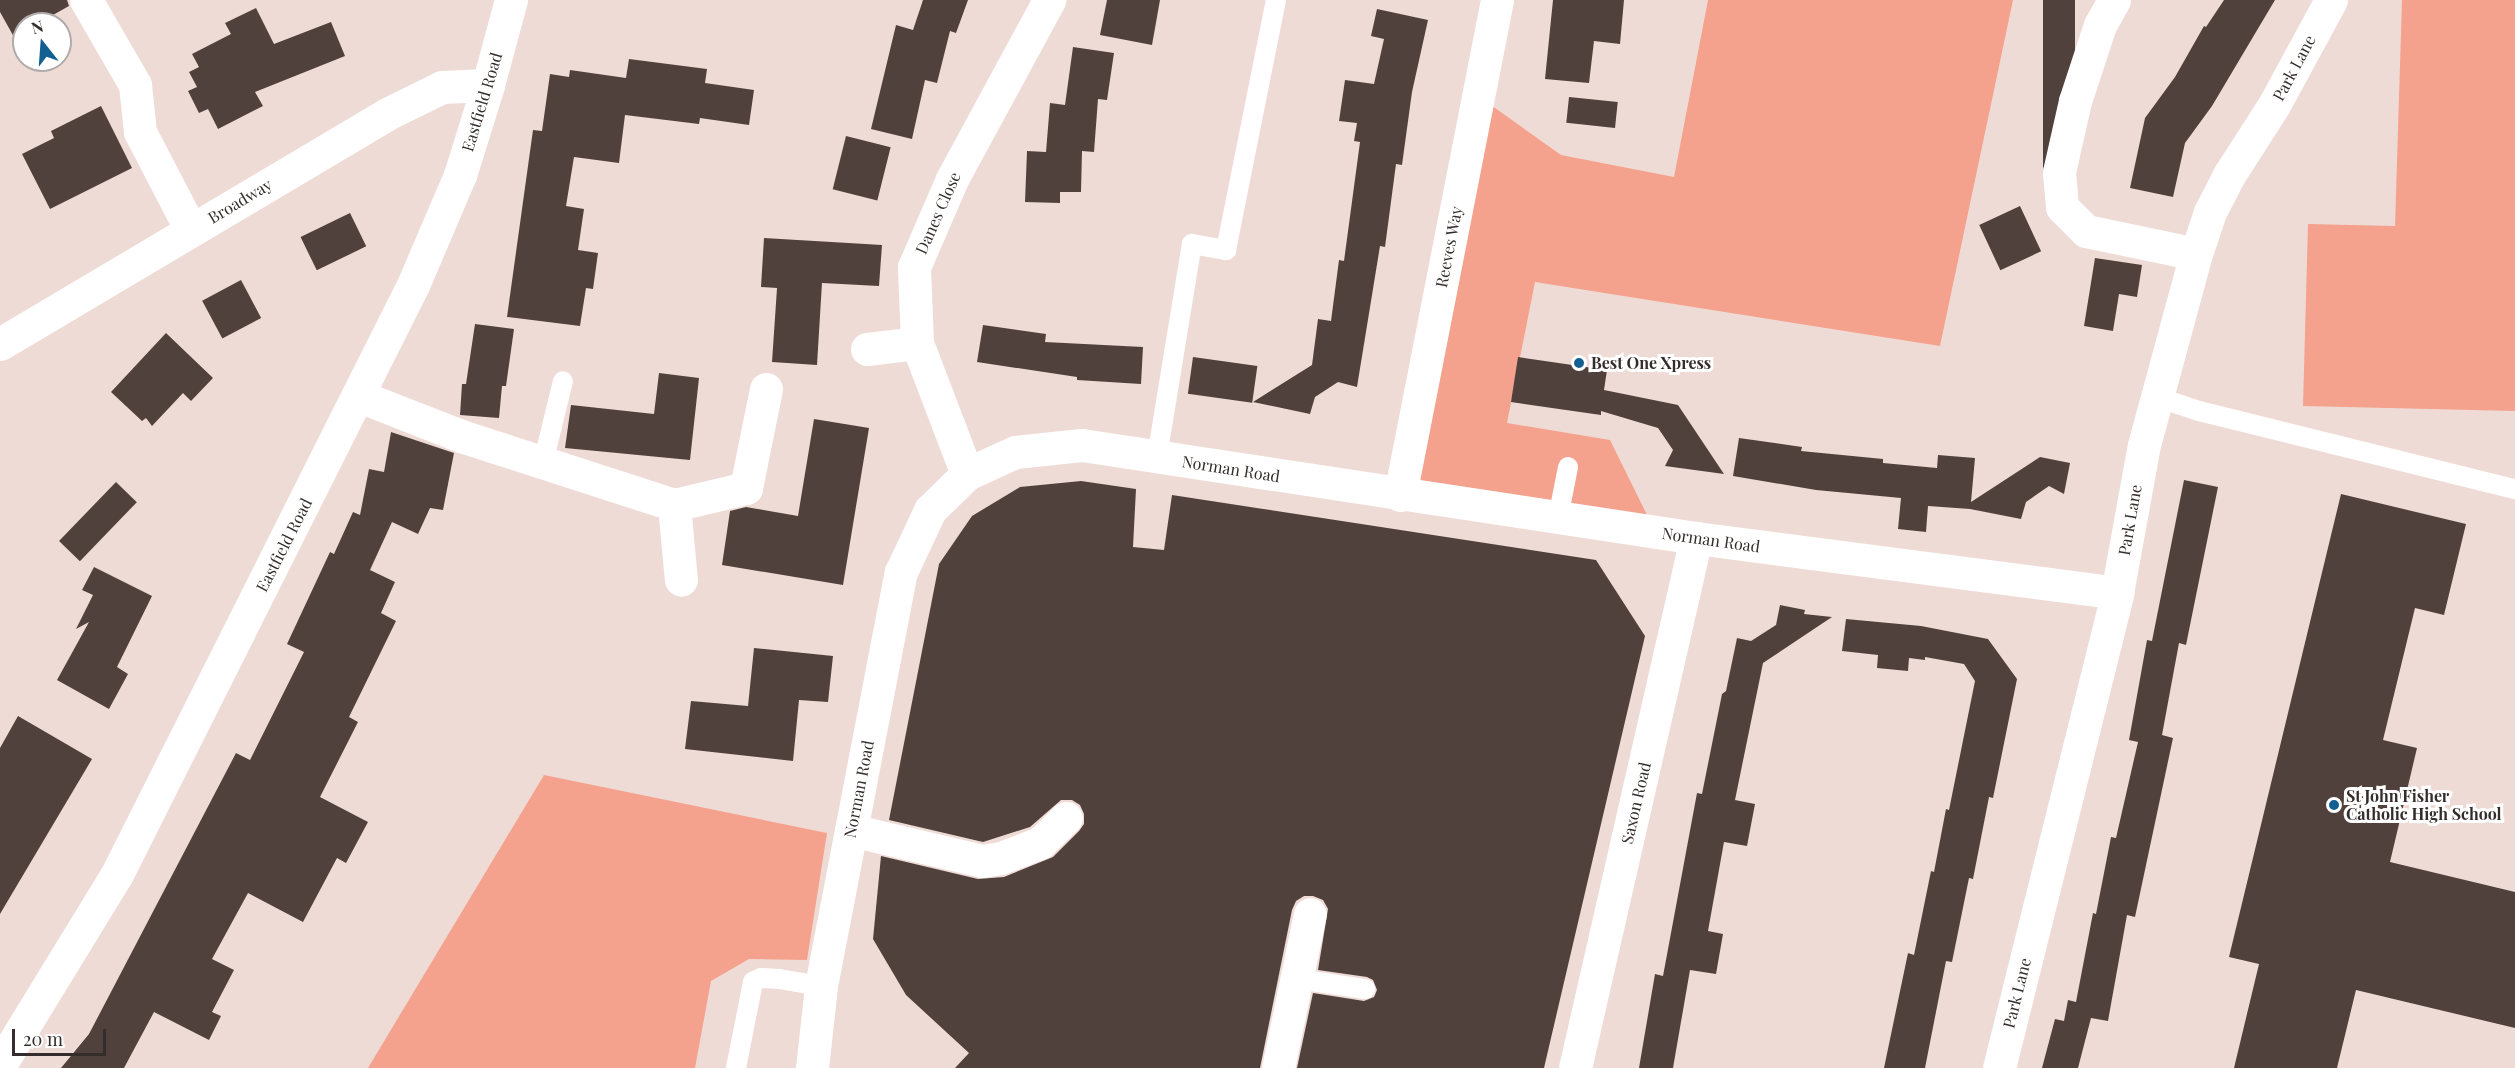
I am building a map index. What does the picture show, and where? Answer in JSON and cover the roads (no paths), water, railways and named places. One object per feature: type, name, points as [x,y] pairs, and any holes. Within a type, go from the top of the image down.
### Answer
[{"type":"street","points":[[86,0],[135,85],[140,132],[191,230]]},
{"type":"street","name":"Eastfield Road","points":[[0,1065],[116,876],[413,285],[460,175],[511,0]]},
{"type":"street","name":"Danes Close","points":[[967,474],[917,343],[914,267],[952,179],[1049,0]]},
{"type":"street","name":"Reeves Way","points":[[1400,495],[1497,0]]},
{"type":"street","points":[[2114,0],[2100,25],[2075,101],[2059,172],[2062,207],[2086,231],[2196,254]]},
{"type":"street","name":"Park Lane","points":[[1999,1068],[2117,593],[2144,445],[2196,254],[2210,212],[2229,175],[2274,105],[2331,0]]},
{"type":"street","name":"Broadway","points":[[0,344],[405,105],[442,87],[488,85]]},
{"type":"street","points":[[866,350],[917,343]]},
{"type":"street","points":[[359,396],[461,436],[674,505],[746,488],[766,389]]},
{"type":"street","name":"Norman Road","points":[[812,1068],[822,986],[901,572],[930,510],[967,474],[1015,452],[1082,445],[1400,495],[1696,538],[2117,593]]},
{"type":"street","points":[[674,505],[681,580]]},
{"type":"street","name":"Saxon Road","points":[[1575,1068],[1696,538]]},
{"type":"street","points":[[851,830],[982,861],[1040,843],[1066,818]]},
{"type":"street","points":[[1278,1068],[1310,914]]},
{"type":"lane","points":[[1157,457],[1192,244],[1226,250],[1276,0]]},
{"type":"lane","points":[[543,463],[563,381]]},
{"type":"lane","points":[[2157,397],[2199,411],[2515,489]]},
{"type":"lane","points":[[1558,518],[1568,466]]},
{"type":"lane","points":[[736,1068],[753,982],[761,978],[779,979],[822,986]]},
{"type":"lane","points":[[1298,979],[1365,989]]},
{"type":"place","name":"Best One Xpress","points":[[1579,363]]},
{"type":"place","name":"St John Fisher Catholic High School","points":[[2334,805]]}]
